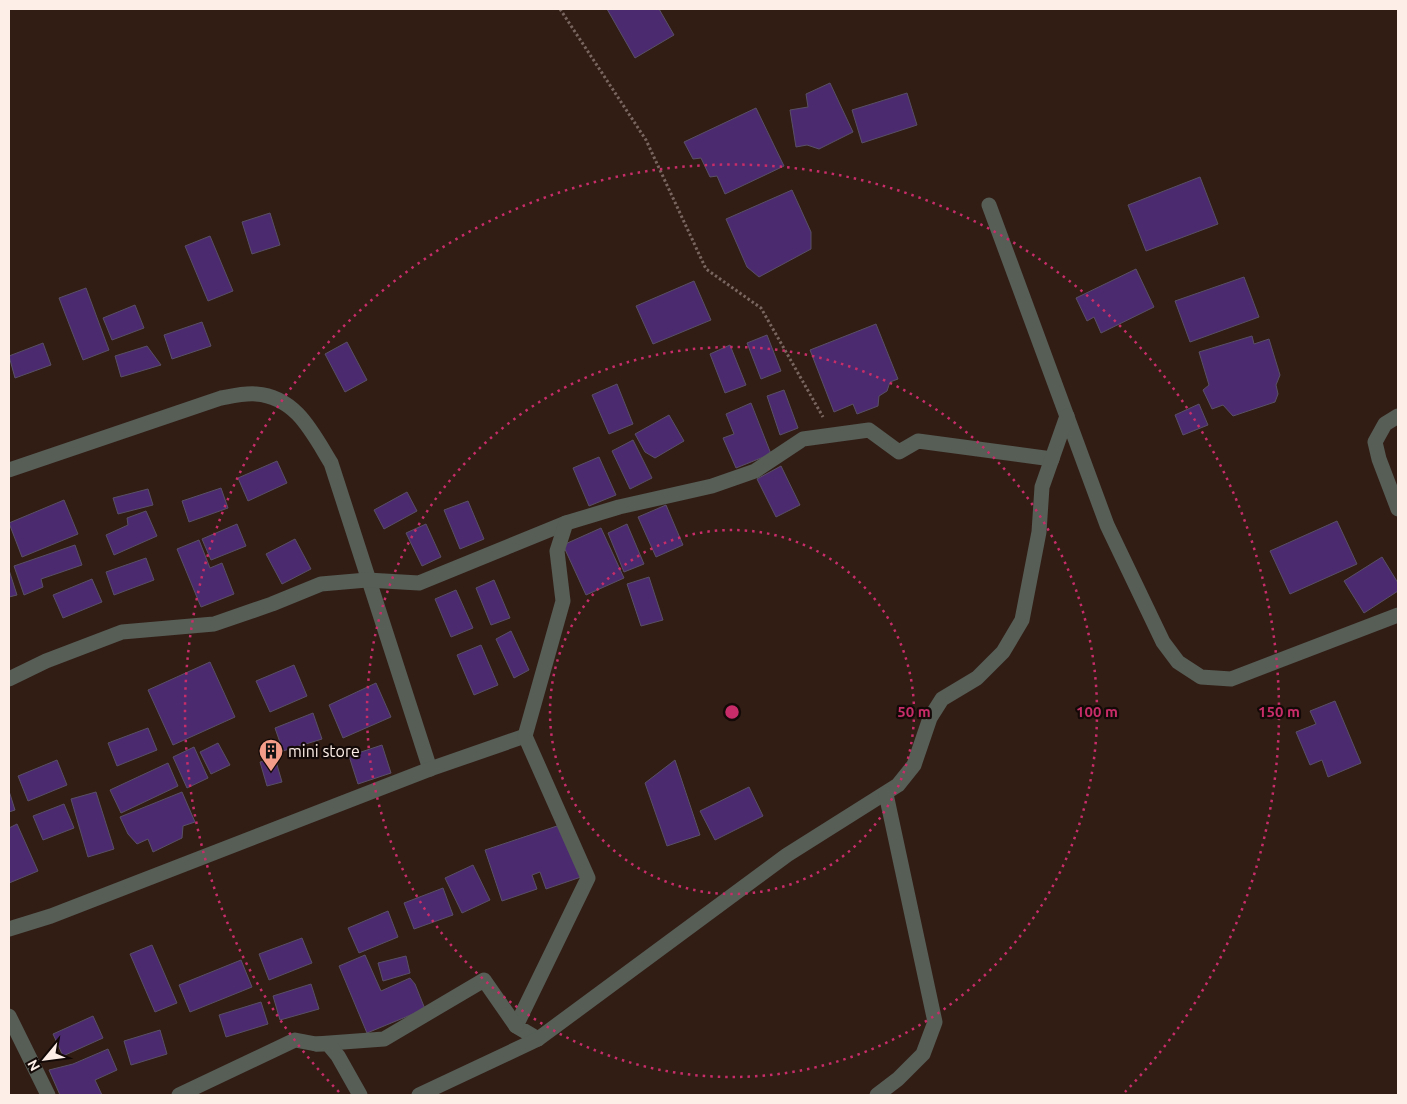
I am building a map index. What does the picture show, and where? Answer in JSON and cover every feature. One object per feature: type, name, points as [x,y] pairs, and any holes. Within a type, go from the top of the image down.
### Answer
[{"type":"street","points":[[989,205],[1107,525],[1163,642],[1178,662],[1201,677],[1231,679],[1398,615]]},
{"type":"street","points":[[9,470],[221,398],[254,393],[278,398],[293,409],[311,430],[330,463],[430,769]]},
{"type":"street","points":[[418,1095],[538,1039],[786,856],[898,785],[914,765],[930,718],[942,698],[983,671],[1003,652],[1022,620],[1037,540],[1042,487],[1067,416]]},
{"type":"street","points":[[1398,416],[1385,424],[1375,442],[1379,459],[1398,509]]},
{"type":"street","points":[[9,679],[46,661],[122,632],[214,624],[272,604],[321,584],[367,580],[418,583],[566,523],[619,507],[712,486],[755,471],[803,439],[870,430],[899,452],[918,440],[1052,459]]},
{"type":"street","points":[[516,1026],[588,878],[524,736],[563,601],[557,551],[566,523]]},
{"type":"street","points":[[9,929],[50,916],[430,769],[524,736]]},
{"type":"street","points":[[877,1095],[898,1079],[923,1054],[935,1022],[886,794]]},
{"type":"street","points":[[316,1044],[384,1039],[484,980],[516,1026],[538,1039]]},
{"type":"street","points":[[9,1016],[48,1095]]},
{"type":"street","points":[[179,1095],[295,1040],[328,1044],[338,1056],[360,1095]]},
{"type":"path","points":[[560,9],[646,140],[706,269],[761,308],[833,435]]},
{"type":"building","points":[[607,9],[659,9],[674,35],[635,58]]},
{"type":"building","points":[[830,83],[853,132],[819,149],[807,145],[796,147],[790,110],[808,107],[806,94]]},
{"type":"building","points":[[907,93],[917,125],[862,143],[852,110]]},
{"type":"building","points":[[756,108],[784,166],[725,194],[717,176],[710,177],[701,158],[693,159],[684,142]]},
{"type":"building","points":[[1200,177],[1218,224],[1146,251],[1128,205]]},
{"type":"building","points":[[792,190],[811,232],[811,249],[759,277],[747,267],[726,219]]},
{"type":"building","points":[[270,213],[280,245],[252,254],[242,222]]},
{"type":"building","points":[[210,236],[233,291],[208,301],[185,246]]},
{"type":"building","points":[[1136,269],[1154,307],[1101,333],[1094,317],[1087,321],[1076,298]]},
{"type":"building","points":[[1244,277],[1259,317],[1190,342],[1175,301]]},
{"type":"building","points":[[694,281],[711,320],[653,344],[636,306]]},
{"type":"building","points":[[86,288],[109,350],[83,360],[59,298]]},
{"type":"building","points":[[135,305],[144,328],[112,340],[103,318]]},
{"type":"building","points":[[202,322],[211,346],[172,359],[164,335]]},
{"type":"building","points":[[876,324],[898,379],[890,382],[887,391],[879,396],[878,406],[857,414],[853,404],[834,412],[810,350]]},
{"type":"building","points":[[767,335],[781,371],[761,379],[747,343]]},
{"type":"building","points":[[1252,336],[1254,344],[1269,339],[1280,375],[1276,385],[1278,394],[1275,402],[1233,416],[1223,405],[1212,409],[1203,390],[1209,385],[1199,352]]},
{"type":"building","points":[[347,342],[367,380],[345,392],[325,354]]},
{"type":"building","points":[[43,343],[51,365],[15,378],[9,356]]},
{"type":"building","points":[[730,345],[746,385],[725,393],[710,354]]},
{"type":"building","points":[[147,346],[161,365],[121,377],[115,356]]},
{"type":"building","points":[[617,384],[633,424],[609,434],[592,395]]},
{"type":"building","points":[[784,390],[798,428],[780,435],[767,396]]},
{"type":"building","points":[[751,403],[771,454],[736,468],[723,438],[734,434],[726,414]]},
{"type":"building","points":[[1199,404],[1208,425],[1183,435],[1175,415]]},
{"type":"building","points":[[669,415],[684,441],[655,458],[645,452],[635,434]]},
{"type":"building","points":[[633,440],[652,478],[630,489],[612,451]]},
{"type":"building","points":[[599,457],[616,495],[589,506],[573,468]]},
{"type":"building","points":[[277,461],[287,483],[248,501],[238,478]]},
{"type":"building","points":[[781,466],[800,505],[776,517],[757,479]]},
{"type":"building","points":[[221,488],[228,508],[189,522],[182,501]]},
{"type":"building","points":[[148,489],[153,505],[118,514],[113,498]]},
{"type":"building","points":[[407,492],[417,511],[384,529],[374,510]]},
{"type":"building","points":[[64,500],[78,534],[22,557],[9,523]]},
{"type":"building","points":[[468,501],[484,539],[460,549],[444,510]]},
{"type":"building","points":[[666,505],[683,545],[656,557],[638,517]]},
{"type":"building","points":[[146,511],[157,536],[114,555],[106,535],[128,525],[127,518]]},
{"type":"building","points":[[1337,521],[1357,564],[1290,594],[1270,551]]},
{"type":"building","points":[[237,524],[246,546],[211,560],[202,539]]},
{"type":"building","points":[[426,524],[441,557],[422,566],[406,533]]},
{"type":"building","points":[[627,524],[644,564],[624,572],[608,533]]},
{"type":"building","points":[[601,528],[624,578],[586,595],[563,545]]},
{"type":"building","points":[[295,539],[311,569],[282,584],[266,554]]},
{"type":"building","points":[[199,540],[210,568],[222,563],[234,594],[201,607],[177,549]]},
{"type":"building","points":[[75,545],[82,565],[41,579],[43,587],[24,595],[14,566]]},
{"type":"building","points":[[1382,557],[1398,583],[1398,591],[1364,613],[1344,581]]},
{"type":"building","points":[[146,558],[154,580],[114,595],[106,572]]},
{"type":"building","points":[[9,570],[17,595],[9,597]]},
{"type":"building","points":[[649,577],[663,620],[641,626],[627,584]]},
{"type":"building","points":[[92,579],[102,602],[63,618],[53,595]]},
{"type":"building","points":[[494,580],[510,618],[491,625],[476,588]]},
{"type":"building","points":[[456,590],[473,628],[451,637],[435,599]]},
{"type":"building","points":[[511,631],[529,670],[514,678],[496,639]]},
{"type":"building","points":[[481,645],[498,685],[474,695],[457,655]]},
{"type":"building","points":[[210,662],[235,717],[173,745],[148,690]]},
{"type":"building","points":[[294,665],[307,696],[270,712],[256,681]]},
{"type":"building","points":[[376,683],[391,717],[343,738],[329,705]]},
{"type":"building","points":[[1335,701],[1361,763],[1328,777],[1322,760],[1310,765],[1296,732],[1316,724],[1310,711]]},
{"type":"building","points":[[313,713],[322,739],[283,751],[275,728]]},
{"type":"building","points":[[148,728],[157,750],[117,766],[108,743]]},
{"type":"building","points":[[218,743],[230,765],[211,774],[200,752]]},
{"type":"building","points":[[382,745],[391,773],[358,784],[349,756]]},
{"type":"building","points":[[194,747],[208,778],[187,788],[173,757]]},
{"type":"building","name":"mini store","points":[[275,758],[282,782],[267,786],[260,762]]},
{"type":"building","points":[[57,760],[67,785],[28,801],[18,776]]},
{"type":"building","points":[[675,760],[700,835],[667,846],[645,783]]},
{"type":"building","points":[[168,763],[178,786],[121,813],[110,790]]},
{"type":"building","points":[[749,787],[763,816],[715,840],[700,811]]},
{"type":"building","points":[[9,791],[15,810],[9,812]]},
{"type":"building","points":[[96,792],[114,849],[88,857],[71,799]]},
{"type":"building","points":[[182,792],[195,822],[183,826],[182,838],[153,852],[148,839],[137,844],[128,834],[120,817]]},
{"type":"building","points":[[64,804],[74,828],[43,840],[33,816]]},
{"type":"building","points":[[17,824],[38,871],[9,883],[9,828]]},
{"type":"building","points":[[563,824],[581,877],[546,889],[540,872],[532,875],[537,889],[502,901],[485,850]]},
{"type":"building","points":[[473,865],[490,900],[462,913],[445,878]]},
{"type":"building","points":[[443,888],[453,915],[414,929],[404,903]]},
{"type":"building","points":[[388,911],[398,937],[359,953],[348,928]]},
{"type":"building","points":[[302,938],[312,963],[269,980],[259,954]]},
{"type":"building","points":[[152,945],[177,1003],[155,1012],[130,954]]},
{"type":"building","points":[[365,955],[381,991],[410,978],[415,984],[425,1009],[367,1033],[339,966]]},
{"type":"building","points":[[406,956],[410,973],[383,981],[378,963]]},
{"type":"building","points":[[241,960],[252,987],[190,1012],[179,985]]},
{"type":"building","points":[[311,984],[319,1009],[280,1020],[273,996]]},
{"type":"building","points":[[261,1002],[268,1024],[226,1037],[219,1015]]},
{"type":"building","points":[[93,1016],[103,1038],[63,1056],[53,1034]]},
{"type":"building","points":[[160,1030],[167,1054],[131,1065],[124,1041]]},
{"type":"building","points":[[108,1049],[117,1070],[95,1080],[102,1095],[60,1095],[49,1070],[73,1064]]},
{"type":"place","name":"mini store","points":[[271,772]]}]
